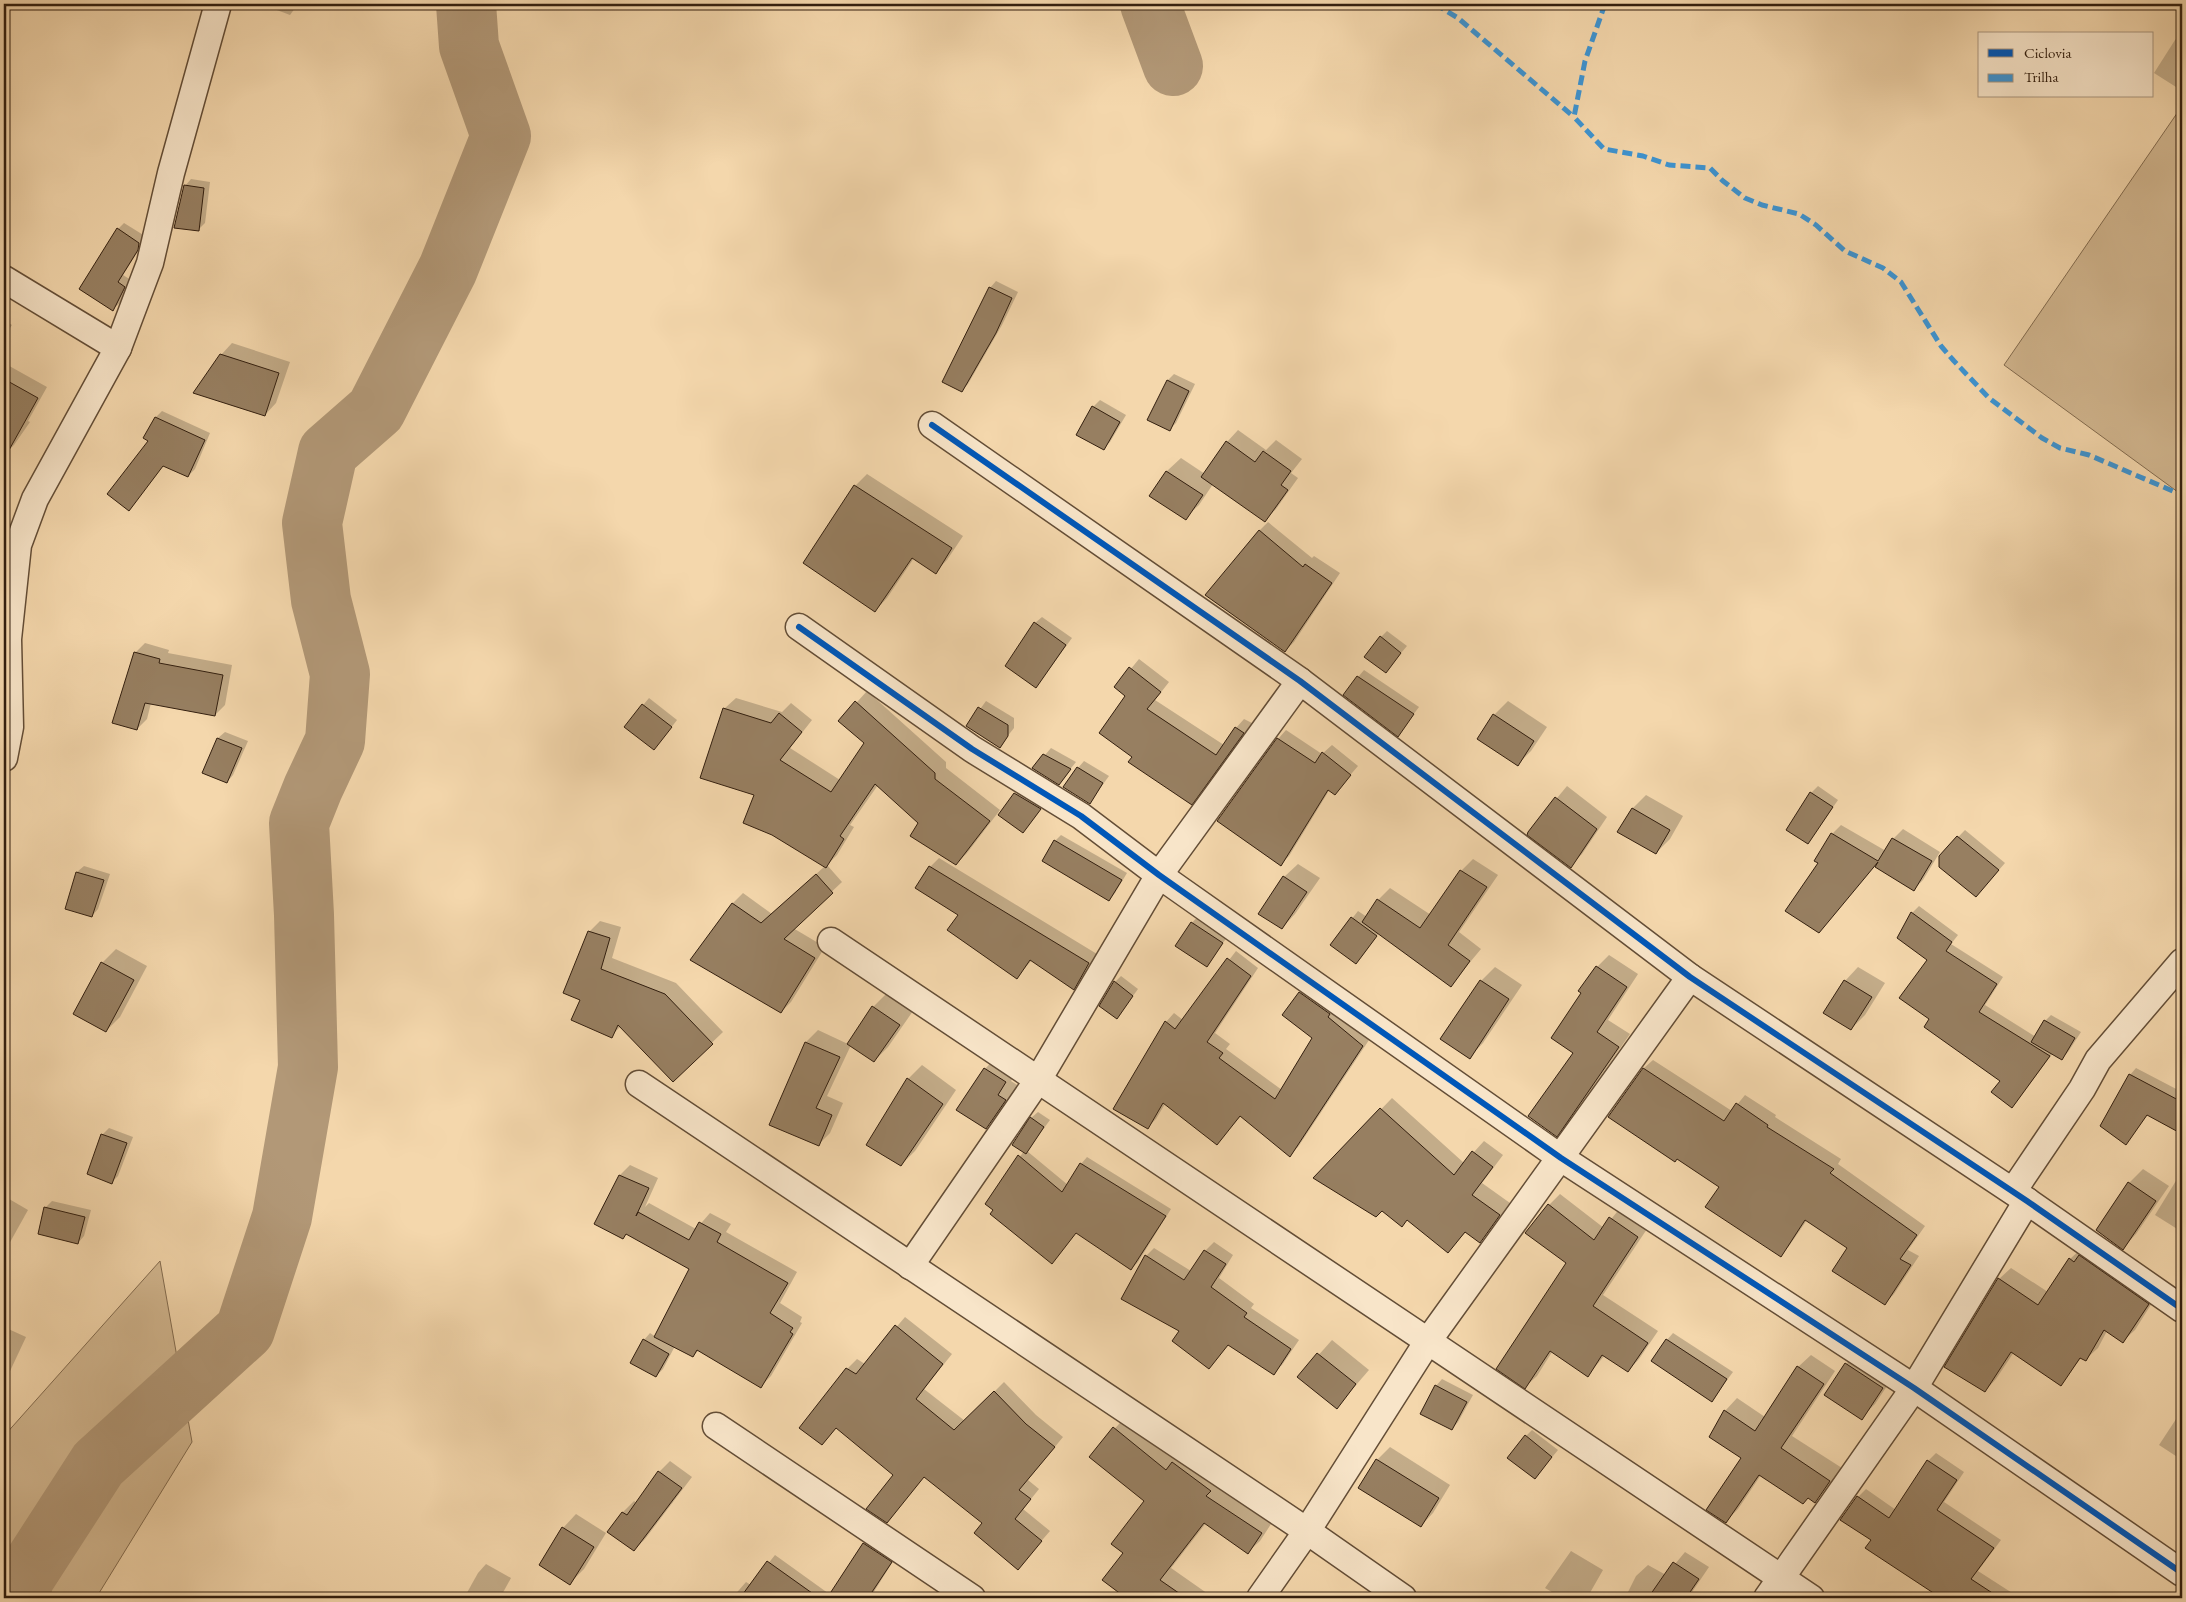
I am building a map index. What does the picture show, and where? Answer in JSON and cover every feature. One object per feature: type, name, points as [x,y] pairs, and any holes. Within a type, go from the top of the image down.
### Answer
[{"type":"street","points":[[4,758],[10,727],[8,639],[18,545],[35,499],[118,348],[150,263],[171,173],[218,4]]},
{"type":"street","points":[[4,279],[118,348]]},
{"type":"street","points":[[932,425],[1300,680],[1690,977],[2020,1196],[2182,1309]]},
{"type":"street","points":[[799,627],[972,749],[1081,816],[1159,875],[1561,1158],[1914,1388],[2182,1573]]},
{"type":"street","points":[[910,1266],[1038,1080],[1159,875],[1300,680]]},
{"type":"street","points":[[831,941],[1428,1341],[1774,1588],[1811,1598]]},
{"type":"street","points":[[1774,1588],[1914,1388],[2098,1060],[2182,962]]},
{"type":"street","points":[[1260,1598],[1307,1531],[1428,1341],[1690,977]]},
{"type":"street","points":[[639,1084],[1307,1531],[1403,1598]]},
{"type":"street","points":[[716,1426],[972,1598]]},
{"type":"shaded area","points":[[2182,106],[2182,495],[2004,365]]},
{"type":"shaded area","points":[[160,1261],[192,1442],[96,1598],[4,1598],[4,1436]]},
{"type":"building","points":[[184,185],[204,188],[199,231],[174,228]]},
{"type":"building","points":[[117,228],[139,243],[138,250],[118,282],[125,287],[113,311],[79,289]]},
{"type":"building","points":[[989,287],[1012,298],[996,333],[962,392],[942,382]]},
{"type":"building","points":[[220,354],[279,373],[265,416],[193,393]]},
{"type":"building","points":[[4,379],[38,398],[4,459]]},
{"type":"building","points":[[1167,380],[1189,391],[1170,431],[1147,420]]},
{"type":"building","points":[[1092,406],[1120,422],[1104,450],[1076,435]]},
{"type":"building","points":[[155,417],[205,440],[188,477],[163,466],[129,511],[107,494],[148,441],[143,438]]},
{"type":"building","points":[[1226,441],[1255,462],[1263,451],[1291,471],[1281,485],[1288,490],[1265,522],[1201,477]]},
{"type":"building","points":[[1166,471],[1203,495],[1186,520],[1149,496]]},
{"type":"building","points":[[854,485],[952,548],[936,574],[912,558],[875,612],[803,563]]},
{"type":"building","points":[[1259,530],[1303,567],[1305,564],[1332,583],[1285,652],[1205,595]]},
{"type":"building","points":[[1034,622],[1066,645],[1036,688],[1005,666]]},
{"type":"building","points":[[1380,636],[1401,653],[1386,673],[1364,657]]},
{"type":"building","points":[[134,652],[160,659],[159,663],[223,675],[215,716],[145,703],[137,730],[112,723]]},
{"type":"building","points":[[1129,667],[1161,692],[1147,709],[1216,755],[1235,727],[1244,733],[1192,805],[1128,762],[1132,757],[1099,733],[1125,696],[1114,687]]},
{"type":"building","points":[[1357,676],[1414,714],[1398,737],[1343,695]]},
{"type":"building","points":[[855,701],[935,773],[935,779],[990,821],[956,865],[910,836],[918,823],[875,784],[840,836],[844,839],[826,868],[772,835],[743,823],[754,795],[700,778],[723,708],[771,723],[779,713],[802,732],[780,760],[831,792],[864,743],[838,721]]},
{"type":"building","points":[[642,704],[672,727],[654,750],[624,727]]},
{"type":"building","points":[[978,707],[1008,725],[1008,736],[1000,748],[966,726]]},
{"type":"building","points":[[1493,714],[1534,741],[1518,766],[1477,739]]},
{"type":"building","points":[[217,738],[242,748],[227,783],[202,773]]},
{"type":"building","points":[[1277,738],[1315,763],[1322,752],[1351,775],[1335,795],[1328,790],[1281,866],[1217,821]]},
{"type":"building","points":[[1043,754],[1071,769],[1059,785],[1032,768]]},
{"type":"building","points":[[1077,767],[1103,783],[1090,804],[1063,787]]},
{"type":"building","points":[[1810,792],[1833,807],[1808,844],[1786,830]]},
{"type":"building","points":[[1014,793],[1041,809],[1023,833],[998,815]]},
{"type":"building","points":[[1555,797],[1597,829],[1571,868],[1527,835]]},
{"type":"building","points":[[1632,808],[1670,830],[1656,854],[1617,832]]},
{"type":"building","points":[[1831,833],[1878,861],[1892,838],[1932,861],[1914,891],[1875,867],[1878,862],[1819,933],[1785,911],[1818,863],[1814,861]]},
{"type":"building","points":[[1957,836],[1999,870],[1976,897],[1939,867],[1939,856]]},
{"type":"building","points":[[1054,840],[1122,880],[1109,901],[1042,861]]},
{"type":"building","points":[[929,866],[1089,963],[1074,990],[1030,960],[1017,979],[947,930],[958,915],[915,888]]},
{"type":"building","points":[[1460,870],[1487,887],[1448,945],[1470,961],[1451,987],[1362,922],[1377,899],[1420,928]]},
{"type":"building","points":[[76,872],[104,880],[92,917],[65,909]]},
{"type":"building","points":[[816,874],[833,893],[784,939],[815,958],[781,1013],[690,960],[732,903],[761,923]]},
{"type":"building","points":[[1283,876],[1307,892],[1282,929],[1258,914]]},
{"type":"building","points":[[1911,912],[1952,942],[1946,951],[1997,984],[1979,1012],[2050,1056],[2012,1108],[1991,1092],[2000,1081],[1924,1027],[1929,1019],[1899,998],[1927,960],[1897,938]]},
{"type":"building","points":[[1351,917],[1377,936],[1356,964],[1330,945]]},
{"type":"building","points":[[1191,922],[1223,943],[1207,967],[1175,946]]},
{"type":"building","points":[[588,931],[610,938],[601,969],[665,994],[713,1044],[673,1082],[618,1025],[612,1038],[571,1020],[580,1000],[563,993]]},
{"type":"building","points":[[1227,958],[1251,976],[1207,1042],[1223,1053],[1219,1058],[1275,1099],[1312,1038],[1282,1015],[1299,992],[1330,1014],[1328,1017],[1363,1046],[1290,1157],[1240,1116],[1217,1145],[1163,1103],[1148,1129],[1113,1109],[1165,1021],[1175,1029]]},
{"type":"building","points":[[101,962],[134,980],[106,1032],[73,1014]]},
{"type":"building","points":[[1596,966],[1627,987],[1597,1032],[1619,1047],[1557,1137],[1528,1116],[1573,1053],[1551,1038],[1581,993],[1578,991]]},
{"type":"building","points":[[1480,980],[1509,999],[1470,1059],[1440,1039]]},
{"type":"building","points":[[1844,980],[1872,997],[1851,1030],[1823,1013]]},
{"type":"building","points":[[1114,981],[1133,996],[1117,1019],[1099,1006]]},
{"type":"building","points":[[872,1006],[900,1025],[874,1062],[847,1044]]},
{"type":"building","points":[[2044,1020],[2075,1038],[2062,1060],[2031,1042]]},
{"type":"building","points":[[805,1042],[840,1057],[816,1108],[832,1115],[819,1146],[769,1125]]},
{"type":"building","points":[[984,1068],[1006,1082],[998,1095],[1006,1100],[986,1129],[956,1110]]},
{"type":"building","points":[[1643,1068],[1724,1121],[1736,1103],[1768,1125],[1767,1127],[1834,1169],[1830,1173],[1917,1235],[1900,1259],[1911,1265],[1885,1305],[1832,1271],[1847,1248],[1805,1220],[1781,1257],[1705,1207],[1719,1187],[1677,1159],[1675,1162],[1608,1117]]},
{"type":"building","points":[[2129,1074],[2182,1102],[2182,1134],[2147,1115],[2126,1145],[2100,1126]]},
{"type":"building","points":[[907,1078],[943,1104],[901,1166],[866,1145]]},
{"type":"building","points":[[1380,1108],[1454,1175],[1472,1151],[1493,1167],[1472,1195],[1500,1215],[1480,1243],[1465,1232],[1448,1253],[1407,1220],[1402,1227],[1382,1211],[1376,1217],[1313,1178]]},
{"type":"building","points":[[1030,1117],[1044,1127],[1026,1154],[1012,1145]]},
{"type":"building","points":[[101,1134],[127,1143],[112,1184],[87,1174]]},
{"type":"building","points":[[1018,1155],[1062,1192],[1080,1163],[1166,1216],[1131,1270],[1076,1233],[1052,1264],[990,1214],[993,1210],[985,1204]]},
{"type":"building","points":[[619,1175],[649,1188],[636,1216],[638,1212],[689,1240],[699,1222],[721,1234],[717,1242],[788,1283],[770,1313],[793,1328],[790,1332],[793,1334],[761,1388],[697,1350],[693,1357],[654,1337],[689,1269],[626,1234],[623,1239],[594,1224]]},
{"type":"building","points":[[2128,1182],[2156,1201],[2123,1250],[2096,1230]]},
{"type":"building","points":[[1548,1204],[1594,1240],[1609,1217],[1638,1237],[1593,1306],[1648,1343],[1628,1372],[1602,1355],[1588,1377],[1550,1351],[1525,1389],[1496,1369],[1566,1263],[1525,1233]]},
{"type":"building","points":[[44,1207],[85,1217],[78,1244],[38,1234]]},
{"type":"building","points":[[1204,1250],[1226,1264],[1211,1287],[1247,1313],[1244,1317],[1291,1349],[1274,1375],[1228,1345],[1209,1369],[1172,1341],[1179,1331],[1121,1299],[1145,1255],[1184,1280]]},
{"type":"building","points":[[2079,1255],[2149,1304],[2123,1343],[2104,1330],[2086,1361],[2080,1358],[2061,1386],[2011,1352],[1985,1392],[1944,1367],[1998,1278],[2038,1305],[2069,1258],[2074,1262]]},
{"type":"building","points":[[895,1325],[943,1364],[916,1399],[954,1430],[994,1391],[1026,1424],[1055,1447],[1019,1490],[1031,1499],[1015,1519],[1042,1541],[1018,1570],[974,1533],[982,1523],[924,1477],[887,1523],[866,1509],[893,1475],[836,1428],[822,1445],[799,1428],[846,1368],[856,1374]]},
{"type":"building","points":[[643,1339],[669,1354],[656,1377],[630,1363]]},
{"type":"building","points":[[1666,1339],[1727,1379],[1712,1402],[1651,1361]]},
{"type":"building","points":[[1317,1353],[1356,1384],[1337,1409],[1297,1377]]},
{"type":"building","points":[[1845,1363],[1883,1388],[1862,1420],[1824,1395]]},
{"type":"building","points":[[1797,1366],[1824,1384],[1781,1448],[1830,1481],[1815,1503],[1808,1498],[1803,1504],[1759,1475],[1726,1523],[1706,1510],[1741,1458],[1709,1437],[1724,1410],[1755,1431]]},
{"type":"building","points":[[1435,1385],[1467,1402],[1452,1430],[1420,1414]]},
{"type":"building","points":[[1113,1427],[1166,1470],[1172,1462],[1211,1491],[1206,1496],[1262,1533],[1248,1554],[1204,1523],[1160,1580],[1186,1598],[1126,1598],[1102,1580],[1123,1553],[1111,1544],[1144,1501],[1089,1457]]},
{"type":"building","points":[[1525,1435],[1552,1457],[1535,1479],[1507,1458]]},
{"type":"building","points":[[1376,1459],[1439,1498],[1421,1527],[1358,1488]]},
{"type":"building","points":[[1927,1460],[1957,1480],[1937,1510],[1994,1548],[1971,1579],[2000,1598],[1941,1598],[1865,1548],[1871,1540],[1840,1520],[1857,1496],[1889,1518]]},
{"type":"building","points":[[658,1471],[682,1488],[634,1551],[607,1532],[622,1512],[627,1515]]},
{"type":"building","points":[[562,1527],[594,1547],[570,1585],[539,1565]]},
{"type":"building","points":[[863,1543],[892,1562],[868,1598],[827,1598]]},
{"type":"building","points":[[767,1561],[819,1598],[740,1598]]},
{"type":"building","points":[[1673,1562],[1699,1579],[1686,1598],[1648,1598]]},
{"type":"waterway","points":[[18,1598],[25,1577],[98,1464],[245,1330],[282,1217],[308,1067],[304,915],[299,823],[335,741],[340,674],[321,600],[312,523],[328,452],[376,410],[448,269],[501,136],[469,46],[466,4]]},
{"type":"waterway","points":[[1150,4],[1173,66]]},
{"type":"marked path","points":[[1435,4],[1458,18],[1574,117]]},
{"type":"marked path","points":[[1605,4],[1585,61],[1574,117],[1604,149],[1643,156],[1669,165],[1710,168],[1745,198],[1762,205],[1799,214],[1816,225],[1845,251],[1883,268],[1901,282],[1941,346],[1954,361],[1989,398],[2042,438],[2060,448],[2089,455],[2182,495]]},
{"type":"cycle path","points":[[932,425],[1300,681],[1690,977],[2027,1201],[2182,1309]]},
{"type":"cycle path","points":[[799,627],[972,749],[1081,816],[1159,875],[1561,1158],[1914,1388],[2182,1573]]}]
